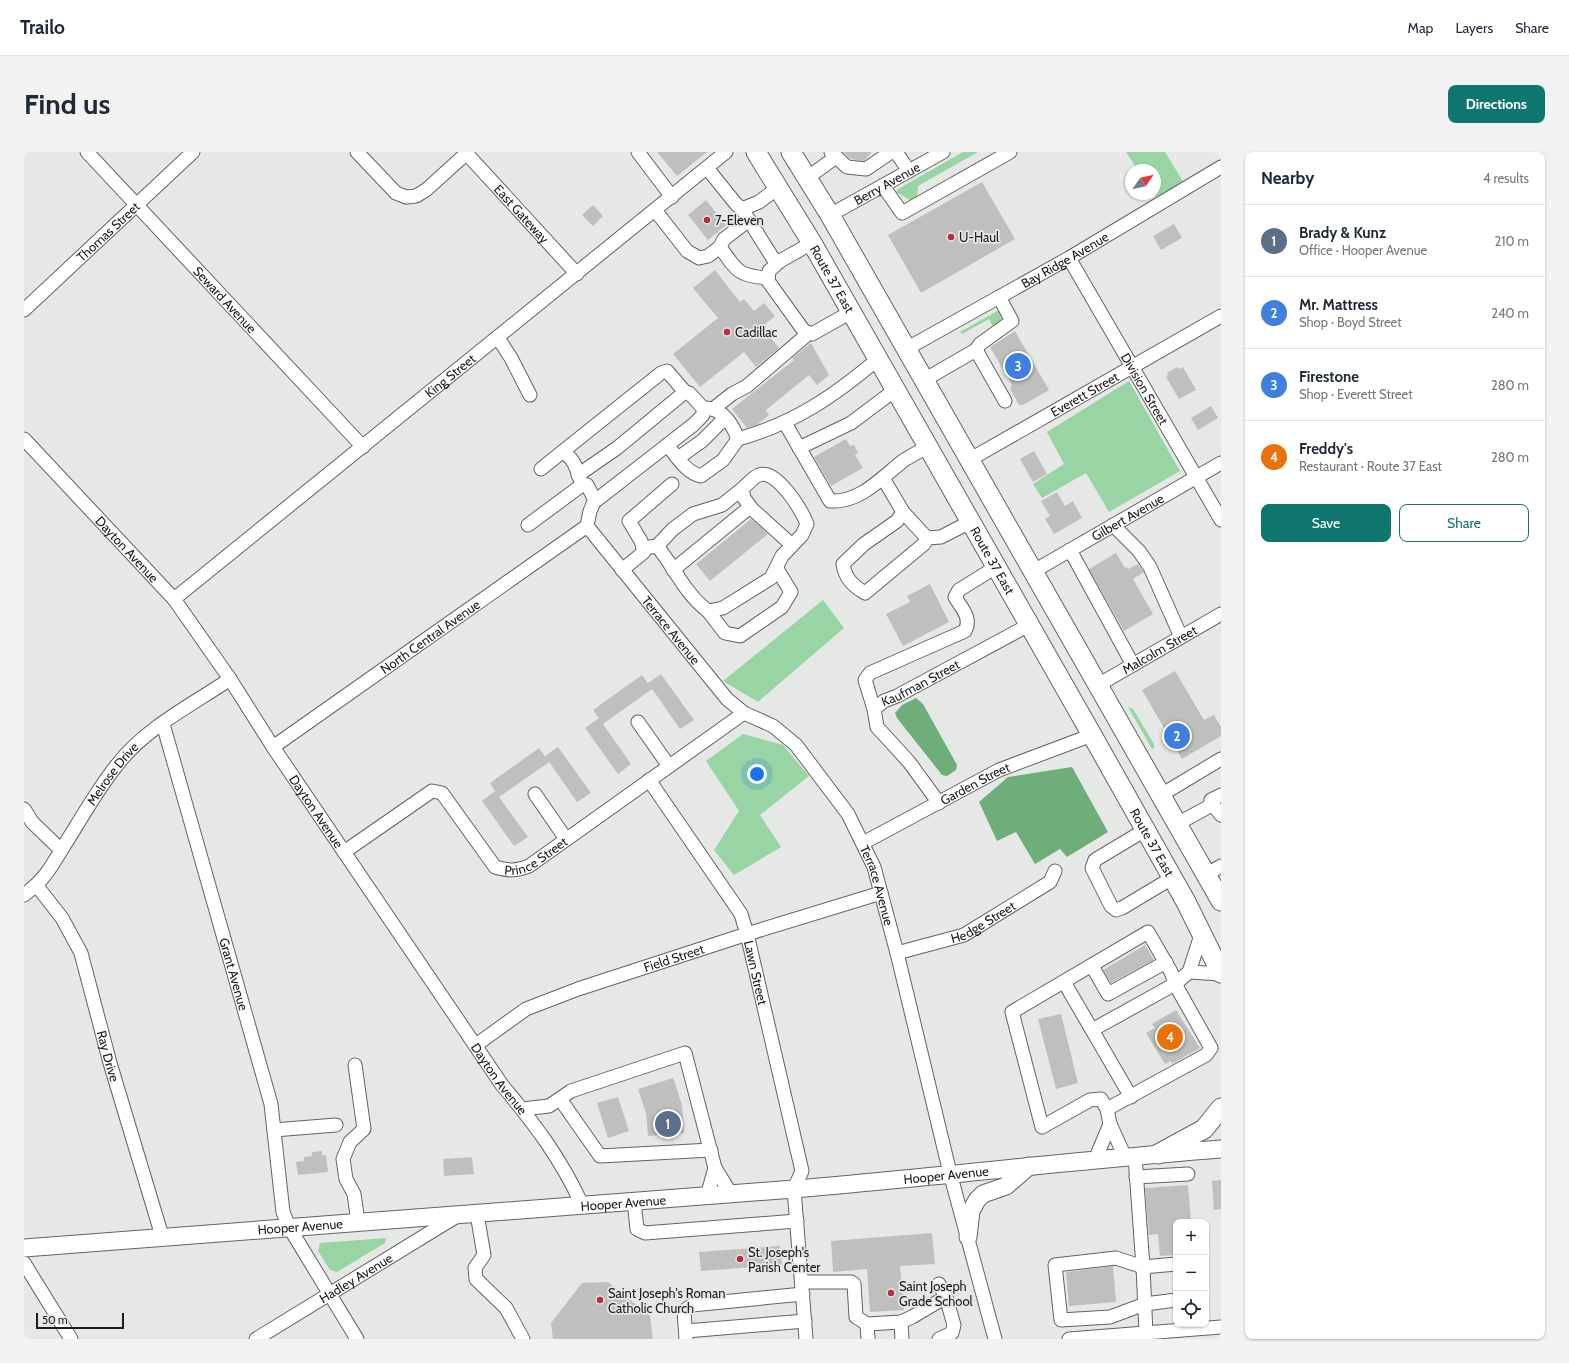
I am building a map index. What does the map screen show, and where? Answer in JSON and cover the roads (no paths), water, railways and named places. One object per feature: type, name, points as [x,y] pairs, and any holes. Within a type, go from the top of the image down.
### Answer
[{"type":"highway","name":"Route 37 East","points":[[756,152],[779,187],[812,243],[1092,735],[1172,878],[1221,973]]},
{"type":"highway","points":[[791,152],[830,215],[1177,824],[1214,870],[1221,901]]},
{"type":"highway","points":[[1158,1154],[1204,1129],[1221,1108]]},
{"type":"main road","name":"Hooper Avenue","points":[[24,1248],[162,1236],[457,1216],[794,1189],[950,1173],[1221,1149]]},
{"type":"main road","points":[[968,1237],[971,1211],[977,1200],[983,1194],[1006,1186],[1029,1166]]},
{"type":"street","name":"Seward Avenue","points":[[87,152],[363,447]]},
{"type":"street","name":"Thomas Street","points":[[24,310],[193,152]]},
{"type":"street","points":[[357,152],[396,193],[406,197],[416,196],[426,190],[468,153]]},
{"type":"street","points":[[638,152],[672,196]]},
{"type":"street","name":"King Street","points":[[174,598],[577,274],[707,168],[724,152]]},
{"type":"street","points":[[896,152],[909,171]]},
{"type":"street","name":"Berry Avenue","points":[[830,215],[944,152]]},
{"type":"street","points":[[866,169],[902,213],[1010,152]]},
{"type":"street","name":"East Gateway","points":[[468,153],[577,274]]},
{"type":"street","points":[[807,178],[834,154],[847,167],[866,169],[884,154]]},
{"type":"street","name":"Bay Ridge Avenue","points":[[906,349],[1068,258],[1221,167]]},
{"type":"street","points":[[707,168],[746,214],[774,260],[780,261]]},
{"type":"street","points":[[655,210],[687,251],[693,256],[699,258],[708,256],[720,247],[724,239],[746,214],[779,187]]},
{"type":"street","points":[[812,243],[780,261],[769,271],[768,281],[804,331],[809,333],[812,334],[851,312]]},
{"type":"street","points":[[720,247],[734,267],[747,277],[768,278]]},
{"type":"street","name":"Division Street","points":[[1068,258],[1221,520]]},
{"type":"street","points":[[924,380],[976,350],[980,344],[1012,320],[999,297]]},
{"type":"street","name":"Everett Street","points":[[969,460],[1221,316]]},
{"type":"street","points":[[587,526],[590,511],[594,502],[667,445],[703,415],[708,408],[747,386],[809,333]]},
{"type":"street","points":[[498,338],[511,358],[530,395]]},
{"type":"street","points":[[976,350],[1005,401]]},
{"type":"street","points":[[667,445],[687,469],[701,476],[723,460],[738,439],[785,423],[816,406],[878,359]]},
{"type":"street","points":[[541,469],[661,373],[667,371],[685,392],[689,393],[708,408],[720,412],[738,439]]},
{"type":"street","points":[[799,448],[851,423],[895,390]]},
{"type":"street","points":[[528,524],[685,392]]},
{"type":"street","points":[[678,458],[706,437],[725,418]]},
{"type":"street","points":[[785,423],[830,501],[852,499],[903,461],[927,447]]},
{"type":"street","name":"Dayton Avenue","points":[[24,438],[174,598],[502,1085],[538,1128],[568,1175],[582,1205]]},
{"type":"street","points":[[562,452],[572,459],[580,480],[587,486],[595,500],[594,502]]},
{"type":"street","name":"Gilbert Avenue","points":[[1034,571],[1221,463]]},
{"type":"street","points":[[622,570],[692,514],[722,505],[760,474],[769,474],[776,478],[803,512],[807,524],[802,535],[782,556],[777,569],[771,578],[722,608],[708,611]]},
{"type":"street","points":[[882,478],[903,512],[927,538]]},
{"type":"street","points":[[672,484],[629,521],[650,547],[673,570],[689,593],[708,611],[725,633],[740,636],[782,607],[792,592],[777,569]]},
{"type":"street","points":[[742,489],[744,498],[750,507],[792,545]]},
{"type":"street","points":[[673,570],[750,507]]},
{"type":"street","points":[[903,512],[897,521],[864,544],[844,564],[848,578],[855,587],[865,592],[924,544],[927,538]]},
{"type":"street","points":[[927,538],[941,537],[970,522]]},
{"type":"street","points":[[1113,525],[1139,551],[1150,566],[1181,637]]},
{"type":"street","name":"Terrace Avenue","points":[[587,526],[726,699],[744,712],[773,726],[796,746],[848,814],[863,843],[874,867],[898,953],[950,1173],[995,1339]]},
{"type":"street","name":"North Central Avenue","points":[[273,747],[587,526]]},
{"type":"street","points":[[1070,550],[1133,665]]},
{"type":"street","points":[[874,709],[865,680],[870,673],[965,631],[968,624],[968,617],[955,598],[959,590],[996,567]]},
{"type":"street","name":"Malcolm Street","points":[[1098,685],[1221,614]]},
{"type":"street","name":"Kaufman Street","points":[[939,803],[909,762],[877,727],[874,709],[884,701],[897,696],[1029,625]]},
{"type":"street","name":"Melrose Drive","points":[[24,895],[37,886],[51,870],[61,850],[101,786],[118,764],[136,745],[163,724],[230,679]]},
{"type":"street","name":"Prince Street","points":[[344,852],[432,792],[442,792],[495,867],[506,870],[517,870],[528,866],[744,712]]},
{"type":"street","points":[[638,722],[669,766]]},
{"type":"street","name":"Grant Avenue","points":[[163,724],[271,1104],[283,1212],[289,1227],[357,1339]]},
{"type":"street","name":"Garden Street","points":[[863,843],[999,770],[1092,735]]},
{"type":"street","points":[[1161,795],[1221,759]]},
{"type":"street","name":"Lawn Street","points":[[649,780],[741,914],[747,934],[802,1171],[794,1189]]},
{"type":"street","points":[[535,794],[566,839]]},
{"type":"street","points":[[1221,795],[1211,800],[1221,815]]},
{"type":"street","points":[[1177,824],[1216,806]]},
{"type":"street","points":[[24,809],[32,822],[61,850]]},
{"type":"street","points":[[1145,830],[1096,860],[1092,868],[1111,906],[1116,910],[1122,908],[1172,878]]},
{"type":"street","name":"Hedge Street","points":[[898,953],[964,935],[1050,882],[1055,871]]},
{"type":"street","name":"Ray Drive","points":[[37,886],[62,918],[81,952],[110,1064],[162,1236]]},
{"type":"street","name":"Field Street","points":[[476,1045],[526,1009],[578,989],[747,934],[881,893]]},
{"type":"street","points":[[1107,1109],[1206,1055],[1211,1048],[1175,984],[1166,962],[1148,932],[1012,1012],[1042,1127],[1090,1100],[1100,1099],[1107,1109],[1110,1124],[1130,1157],[1136,1177],[1143,1267],[1146,1333]]},
{"type":"street","points":[[1092,1030],[1175,984],[1189,972],[1202,936]]},
{"type":"street","points":[[1092,966],[1108,994],[1166,962]]},
{"type":"street","points":[[1189,972],[1221,973]]},
{"type":"street","points":[[1064,982],[1131,1097]]},
{"type":"street","points":[[522,1109],[554,1102],[571,1091],[685,1054],[715,1168],[731,1194]]},
{"type":"street","points":[[355,1065],[364,1129],[350,1142],[343,1159],[346,1179],[354,1194],[358,1222]]},
{"type":"street","points":[[538,1128],[554,1102]]},
{"type":"street","points":[[554,1102],[600,1156],[711,1150]]},
{"type":"street","points":[[1095,1160],[1110,1124]]},
{"type":"street","points":[[274,1130],[336,1125]]},
{"type":"street","points":[[707,1196],[715,1168]]},
{"type":"street","points":[[1136,1177],[1188,1174]]},
{"type":"street","points":[[794,1189],[806,1339]]},
{"type":"street","points":[[634,1201],[637,1229],[645,1233],[797,1221]]},
{"type":"street","points":[[477,1214],[484,1255],[476,1268],[476,1279],[506,1308],[523,1339]]},
{"type":"street","name":"Hadley Avenue","points":[[256,1339],[457,1216]]},
{"type":"street","points":[[1173,1264],[1143,1267],[1116,1258],[1055,1265],[1061,1320],[1110,1317],[1145,1304],[1173,1300]]},
{"type":"street","points":[[24,1264],[70,1339]]},
{"type":"street","points":[[805,1321],[686,1335],[684,1311],[692,1304],[851,1282],[854,1284],[856,1317],[867,1324],[901,1322],[946,1297]]},
{"type":"street","points":[[939,1284],[946,1297],[954,1326],[952,1333],[939,1339]]},
{"type":"street","points":[[901,1322],[902,1339]]},
{"type":"street","points":[[867,1324],[868,1339]]},
{"type":"street","points":[[1069,1339],[1146,1333],[1159,1336],[1221,1327]]},
{"type":"place","name":"7-Eleven","points":[[707,220]]},
{"type":"place","name":"U-Haul","points":[[951,237]]},
{"type":"place","name":"Cadillac","points":[[727,332]]},
{"type":"place","name":"Firestone","points":[[1018,366]]},
{"type":"place","name":"Mr. Mattress","points":[[1177,736]]},
{"type":"place","name":"Freddy's","points":[[1170,1037]]},
{"type":"place","name":"Brady & Kunz","points":[[668,1124]]},
{"type":"place","name":"St. Joseph's Parish Center","points":[[740,1259]]},
{"type":"place","name":"Saint Joseph Grade School","points":[[891,1293]]},
{"type":"place","name":"Saint Joseph's Roman Catholic Church","points":[[600,1300]]}]
